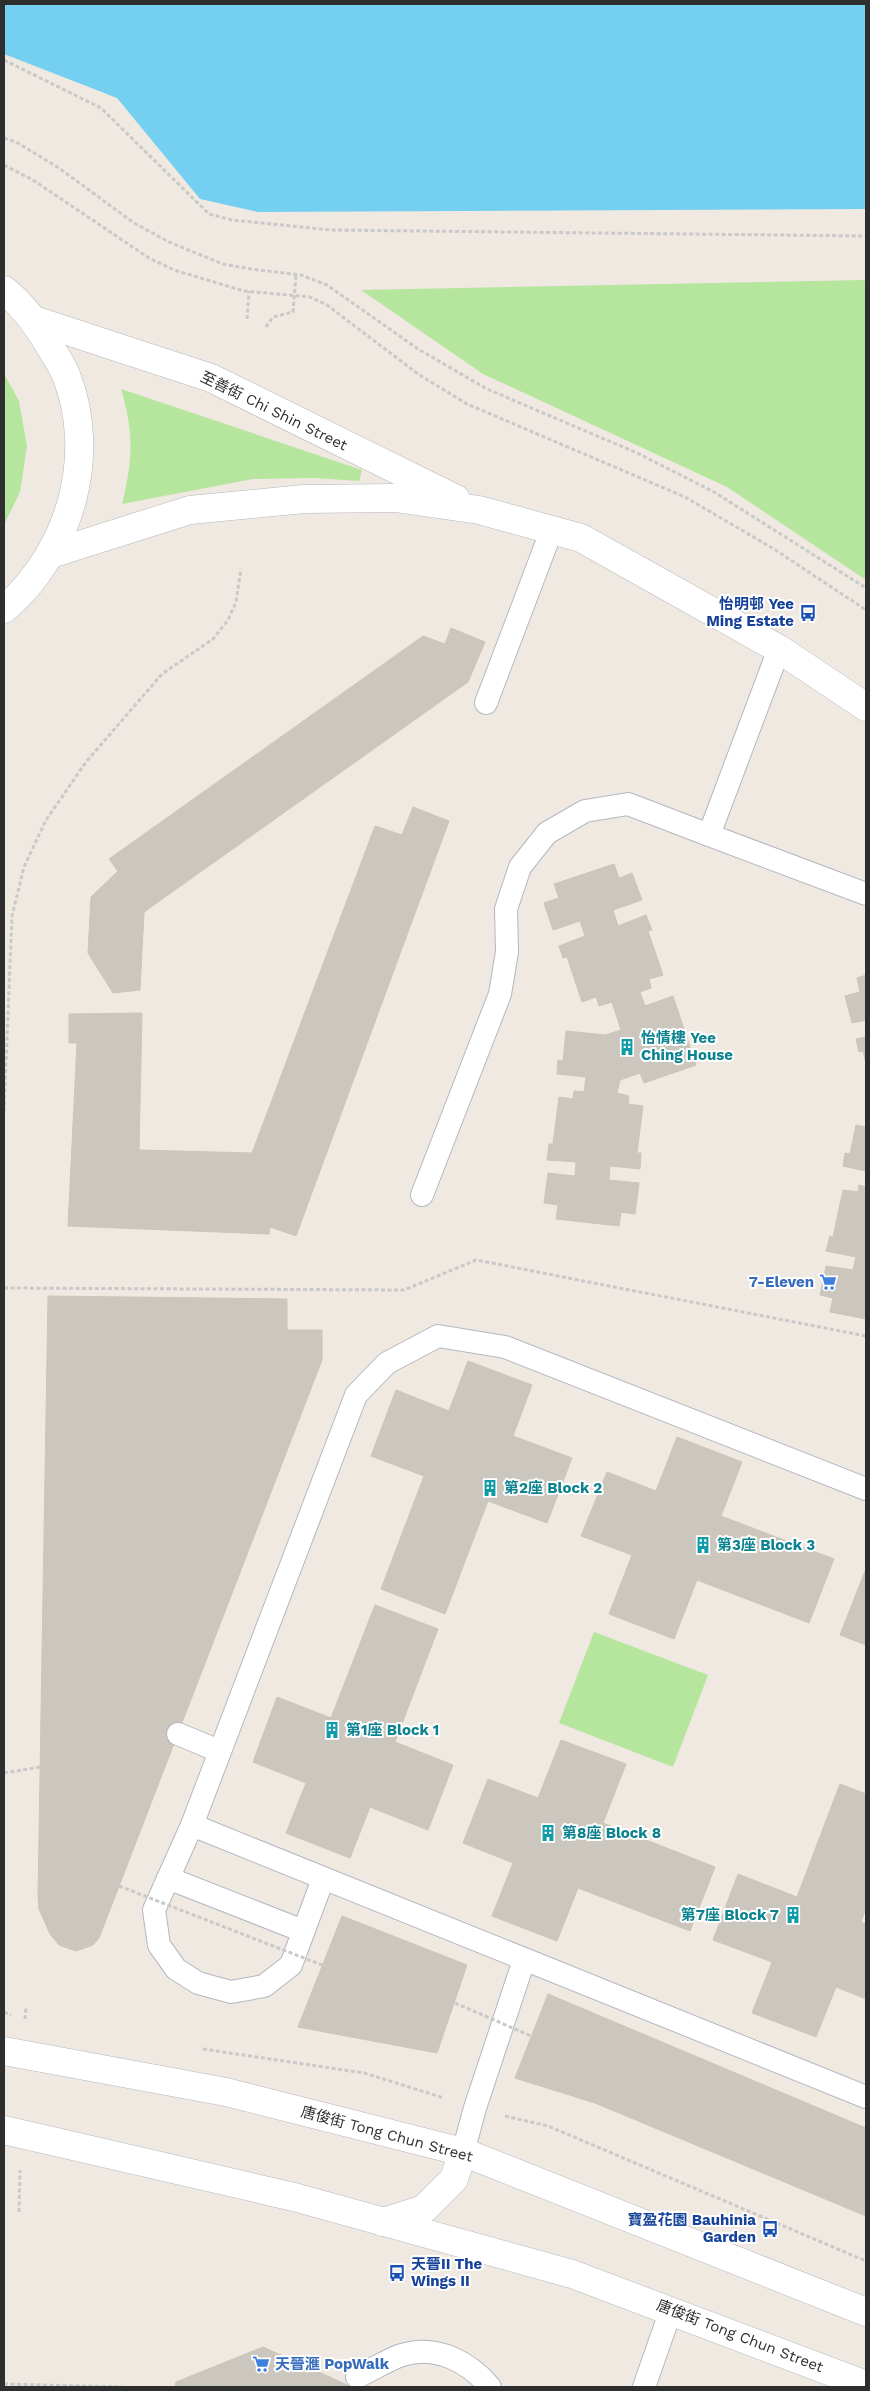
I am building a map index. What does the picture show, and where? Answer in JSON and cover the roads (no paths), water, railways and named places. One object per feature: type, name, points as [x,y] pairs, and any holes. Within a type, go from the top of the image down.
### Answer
[{"type":"street","points":[[4,290],[34,320],[66,374],[79,430],[80,463],[75,496],[51,554],[24,590],[4,609]]},
{"type":"street","name":"至善街 Chi Shin Street","points":[[34,320],[211,378],[479,510]]},
{"type":"street","name":"至善街 Chi Shin Street","points":[[51,554],[190,510],[304,500],[395,498],[479,510],[581,538],[779,649],[866,707]]},
{"type":"street","name":"唐俊街 Tong Chun Street","points":[[4,2051],[226,2092],[463,2152],[866,2312]]},
{"type":"street","name":"唐俊街 Tong Chun Street","points":[[4,2130],[284,2195],[572,2274],[866,2385]]},
{"type":"street","points":[[384,2222],[424,2209],[454,2179],[463,2152]]},
{"type":"lane","points":[[486,703],[552,530]]},
{"type":"lane","points":[[709,835],[779,649]]},
{"type":"lane","points":[[422,1195],[500,994],[507,952],[506,909],[520,867],[547,833],[585,811],[628,804],[866,894]]},
{"type":"lane","points":[[324,1879],[291,1965],[264,1986],[232,1992],[198,1983],[176,1969],[159,1945],[154,1910],[192,1826],[356,1395],[387,1363],[438,1336],[505,1347],[866,1489]]},
{"type":"lane","points":[[178,1734],[219,1751]]},
{"type":"lane","points":[[192,1826],[524,1960],[614,1993],[866,2097]]},
{"type":"lane","points":[[168,1878],[303,1931]]},
{"type":"lane","points":[[463,2152],[475,2108],[524,1960]]},
{"type":"lane","points":[[644,2387],[671,2310]]},
{"type":"lane","points":[[357,2377],[403,2354],[430,2352],[455,2358],[478,2372],[490,2387]]},
{"type":"water","points":[[4,4],[866,4],[866,209],[258,212],[200,199],[117,98],[4,54]]},
{"type":"place","name":"怡明邨 Yee Ming Estate","points":[[808,613]]},
{"type":"place","name":"怡情樓 Yee Ching House","points":[[627,1047]]},
{"type":"place","name":"7-Eleven","points":[[828,1282]]},
{"type":"place","name":"第2座 Block 2","points":[[490,1488]]},
{"type":"place","name":"第3座 Block 3","points":[[703,1545]]},
{"type":"place","name":"第1座 Block 1","points":[[332,1730]]},
{"type":"place","name":"第8座 Block 8","points":[[548,1833]]},
{"type":"place","name":"第7座 Block 7","points":[[793,1915]]},
{"type":"place","name":"寶盈花園 Bauhinia Garden","points":[[770,2229]]},
{"type":"place","name":"天晉II The Wings II","points":[[397,2273]]},
{"type":"place","name":"天晉滙 PopWalk","points":[[261,2364]]}]
